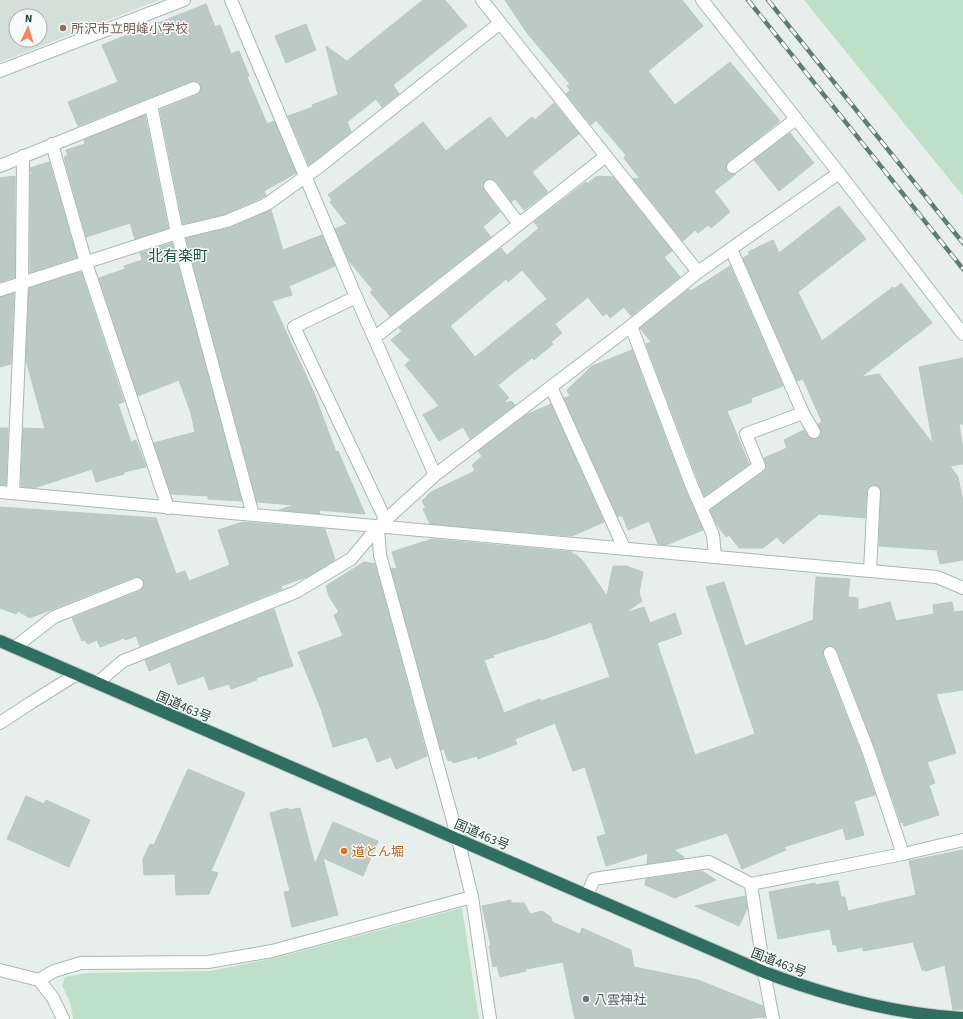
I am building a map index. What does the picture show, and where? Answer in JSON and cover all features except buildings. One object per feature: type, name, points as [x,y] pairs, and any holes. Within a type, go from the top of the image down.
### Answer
[{"type":"highway","name":"国道463号","points":[[0,640],[764,972],[811,990],[853,1001],[936,1018],[963,1018]]},
{"type":"street","points":[[0,71],[184,0]]},
{"type":"street","points":[[231,0],[356,297],[436,475]]},
{"type":"street","points":[[702,0],[839,173],[963,334]]},
{"type":"street","points":[[486,1],[500,23],[698,272]]},
{"type":"street","points":[[0,290],[177,233],[227,221],[260,207],[306,176],[500,23]]},
{"type":"street","points":[[0,166],[194,88]]},
{"type":"street","points":[[151,105],[177,233],[253,514]]},
{"type":"street","points":[[733,167],[796,119]]},
{"type":"street","points":[[52,144],[86,263],[168,508]]},
{"type":"street","points":[[13,493],[22,284],[23,156]]},
{"type":"street","points":[[374,338],[606,156]]},
{"type":"street","points":[[96,683],[123,661],[296,592],[351,559],[382,524],[436,475],[631,326],[698,272],[839,173]]},
{"type":"street","points":[[490,186],[519,224]]},
{"type":"street","points":[[731,249],[803,413],[814,432]]},
{"type":"street","points":[[356,297],[294,327],[382,524],[380,555],[458,839],[472,897],[490,1019]]},
{"type":"street","points":[[631,326],[691,484],[713,535],[715,556]]},
{"type":"street","points":[[551,387],[624,548]]},
{"type":"street","points":[[702,507],[759,466],[746,434],[803,413]]},
{"type":"street","points":[[0,492],[168,508],[382,524],[937,577],[963,588]]},
{"type":"street","points":[[870,571],[874,492]]},
{"type":"street","points":[[15,647],[54,617],[137,584]]},
{"type":"street","points":[[830,653],[868,750],[903,854]]},
{"type":"street","points":[[0,723],[78,674]]},
{"type":"street","points":[[587,895],[594,879],[709,862],[751,884],[903,854],[963,840]]},
{"type":"street","points":[[751,884],[764,972],[773,1019]]},
{"type":"street","points":[[39,980],[54,971],[81,963],[208,962],[272,951],[472,897]]},
{"type":"street","points":[[0,970],[39,980],[53,998],[63,1019]]},
{"type":"shaded area","name":"所沢市立明峰小学校","points":[[0,0],[159,0],[48,43],[48,8],[8,8],[8,48],[36,48],[0,62]]},
{"type":"green space","points":[[804,0],[963,0],[963,196]]},
{"type":"green space","points":[[462,908],[479,1019],[73,1019],[71,1005],[62,985],[65,977],[86,973],[211,971],[279,957]]},
{"type":"railway","points":[[748,0],[963,269]]},
{"type":"railway","points":[[768,0],[963,243]]},
{"type":"place","name":"所沢市立明峰小学校","points":[[63,28]]},
{"type":"place","name":"道とん堀","points":[[344,851]]},
{"type":"place","name":"八雲神社","points":[[586,999]]},
{"type":"district","name":"北有楽町","points":[[178,256]]}]
